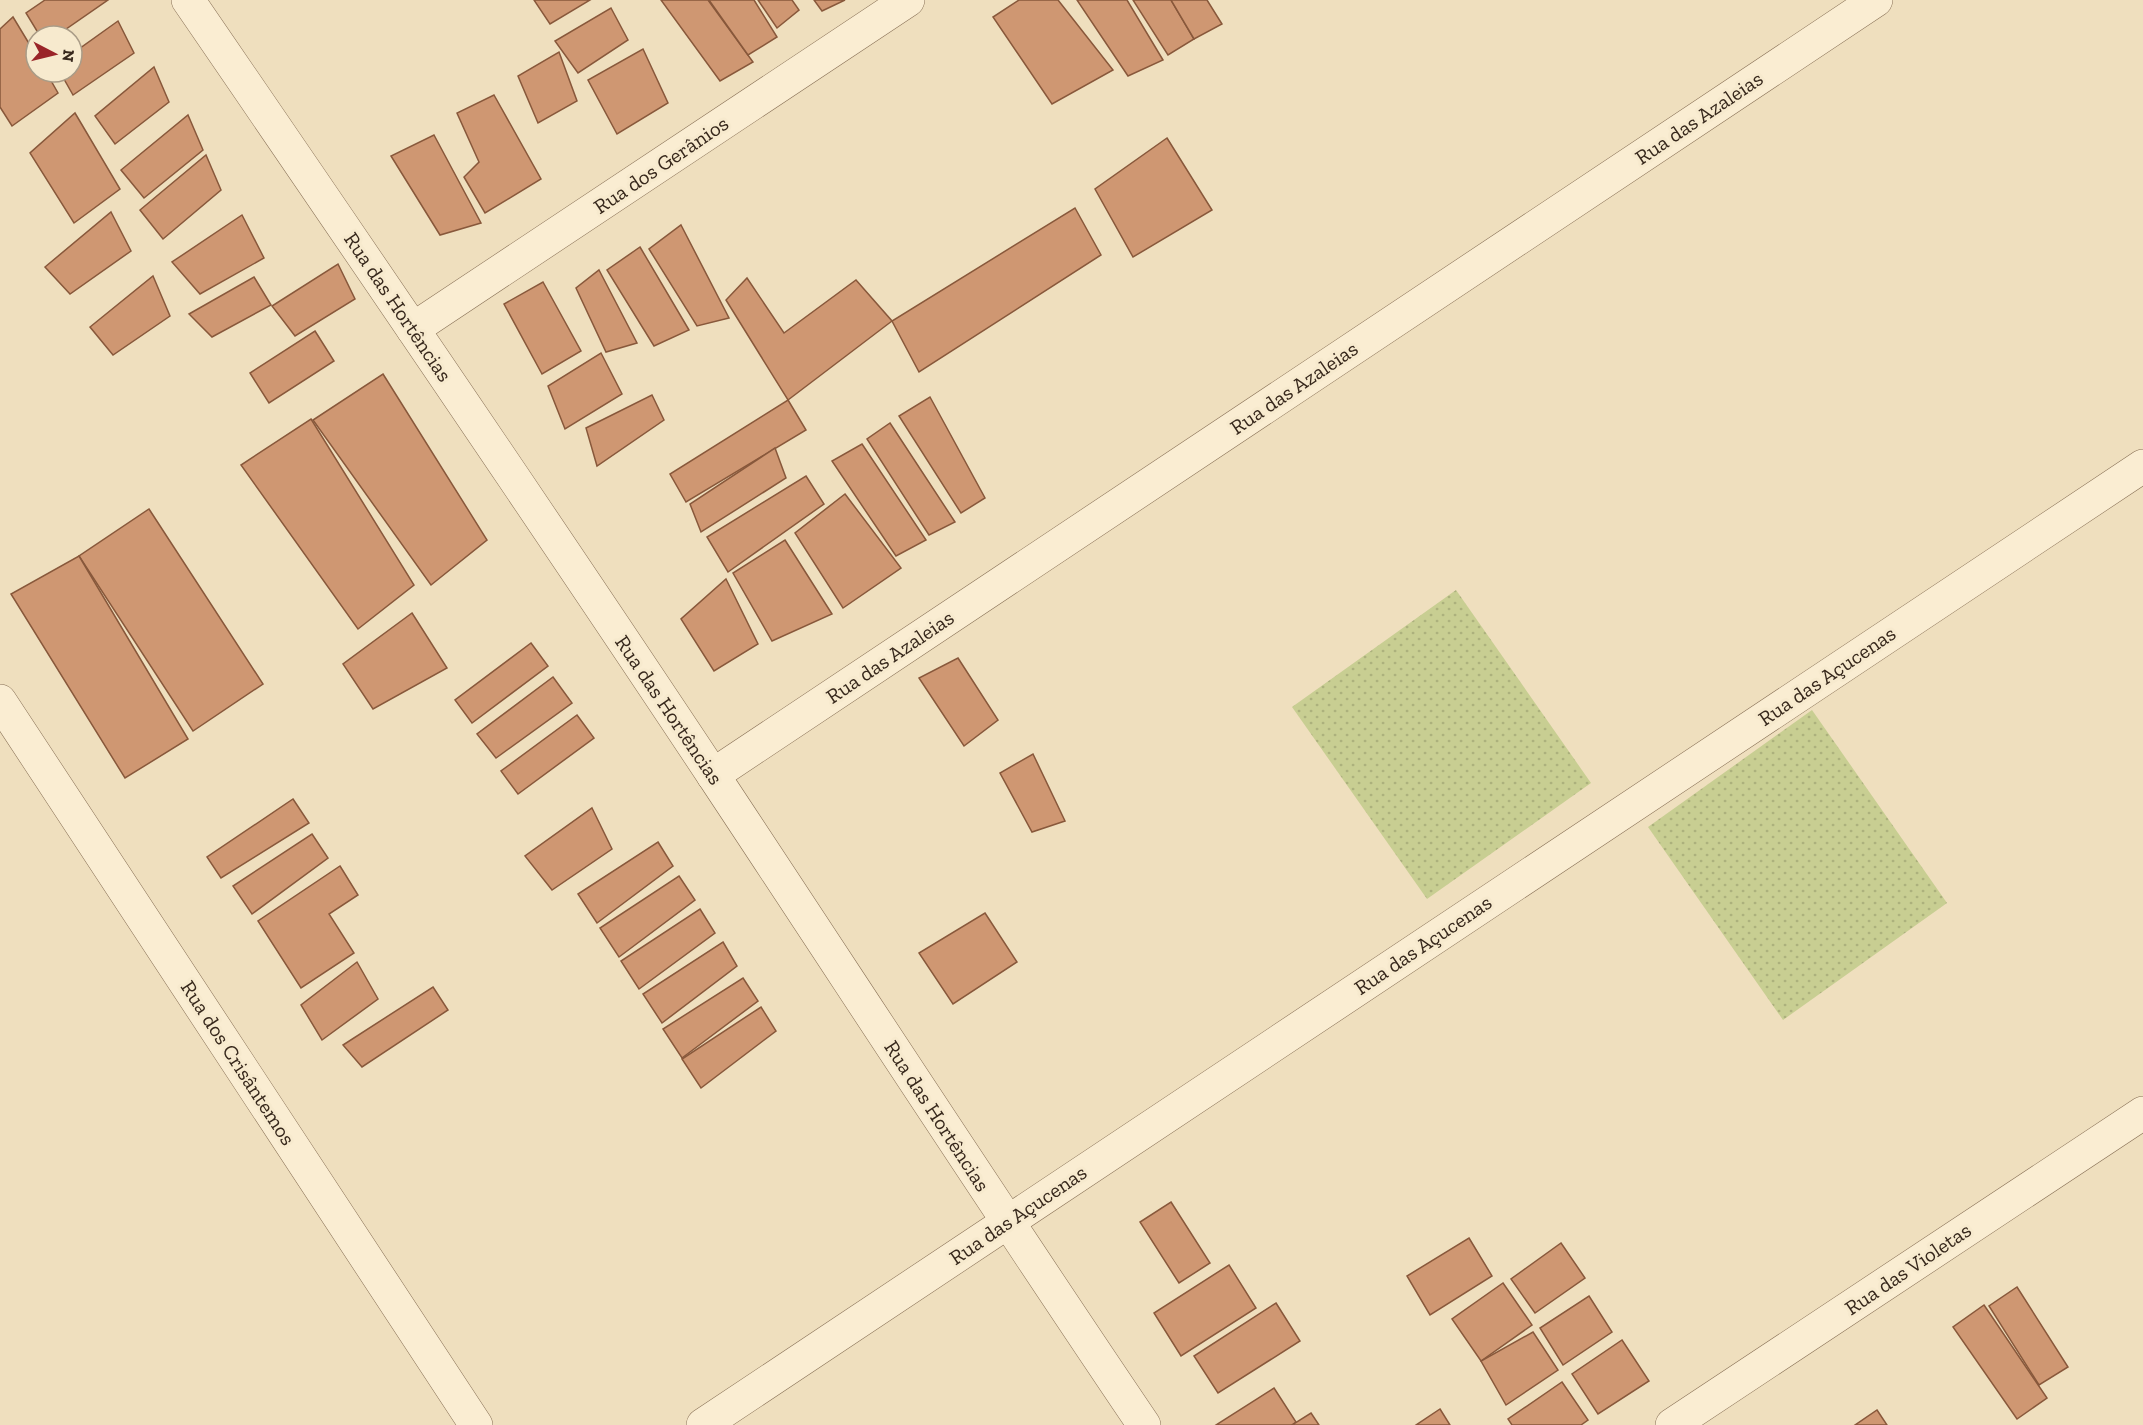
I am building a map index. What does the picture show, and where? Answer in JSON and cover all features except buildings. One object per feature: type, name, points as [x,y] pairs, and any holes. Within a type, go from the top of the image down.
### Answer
[{"type":"street","name":"Rua das Hortências","points":[[188,0],[713,775],[1007,1222],[1144,1425]]},
{"type":"street","name":"Rua dos Gerânios","points":[[413,329],[908,0]]},
{"type":"street","name":"Rua das Azaleias","points":[[713,775],[1876,0]]},
{"type":"street","name":"Rua das Açucenas","points":[[702,1425],[2143,466]]},
{"type":"street","name":"Rua dos Crisântemos","points":[[0,701],[476,1425]]},
{"type":"street","name":"Rua das Violetas","points":[[1672,1425],[2143,1113]]},
{"type":"green space","points":[[1456,590],[1591,783],[1427,899],[1292,707]]},
{"type":"green space","points":[[1812,710],[1947,903],[1783,1020],[1648,827]]}]
